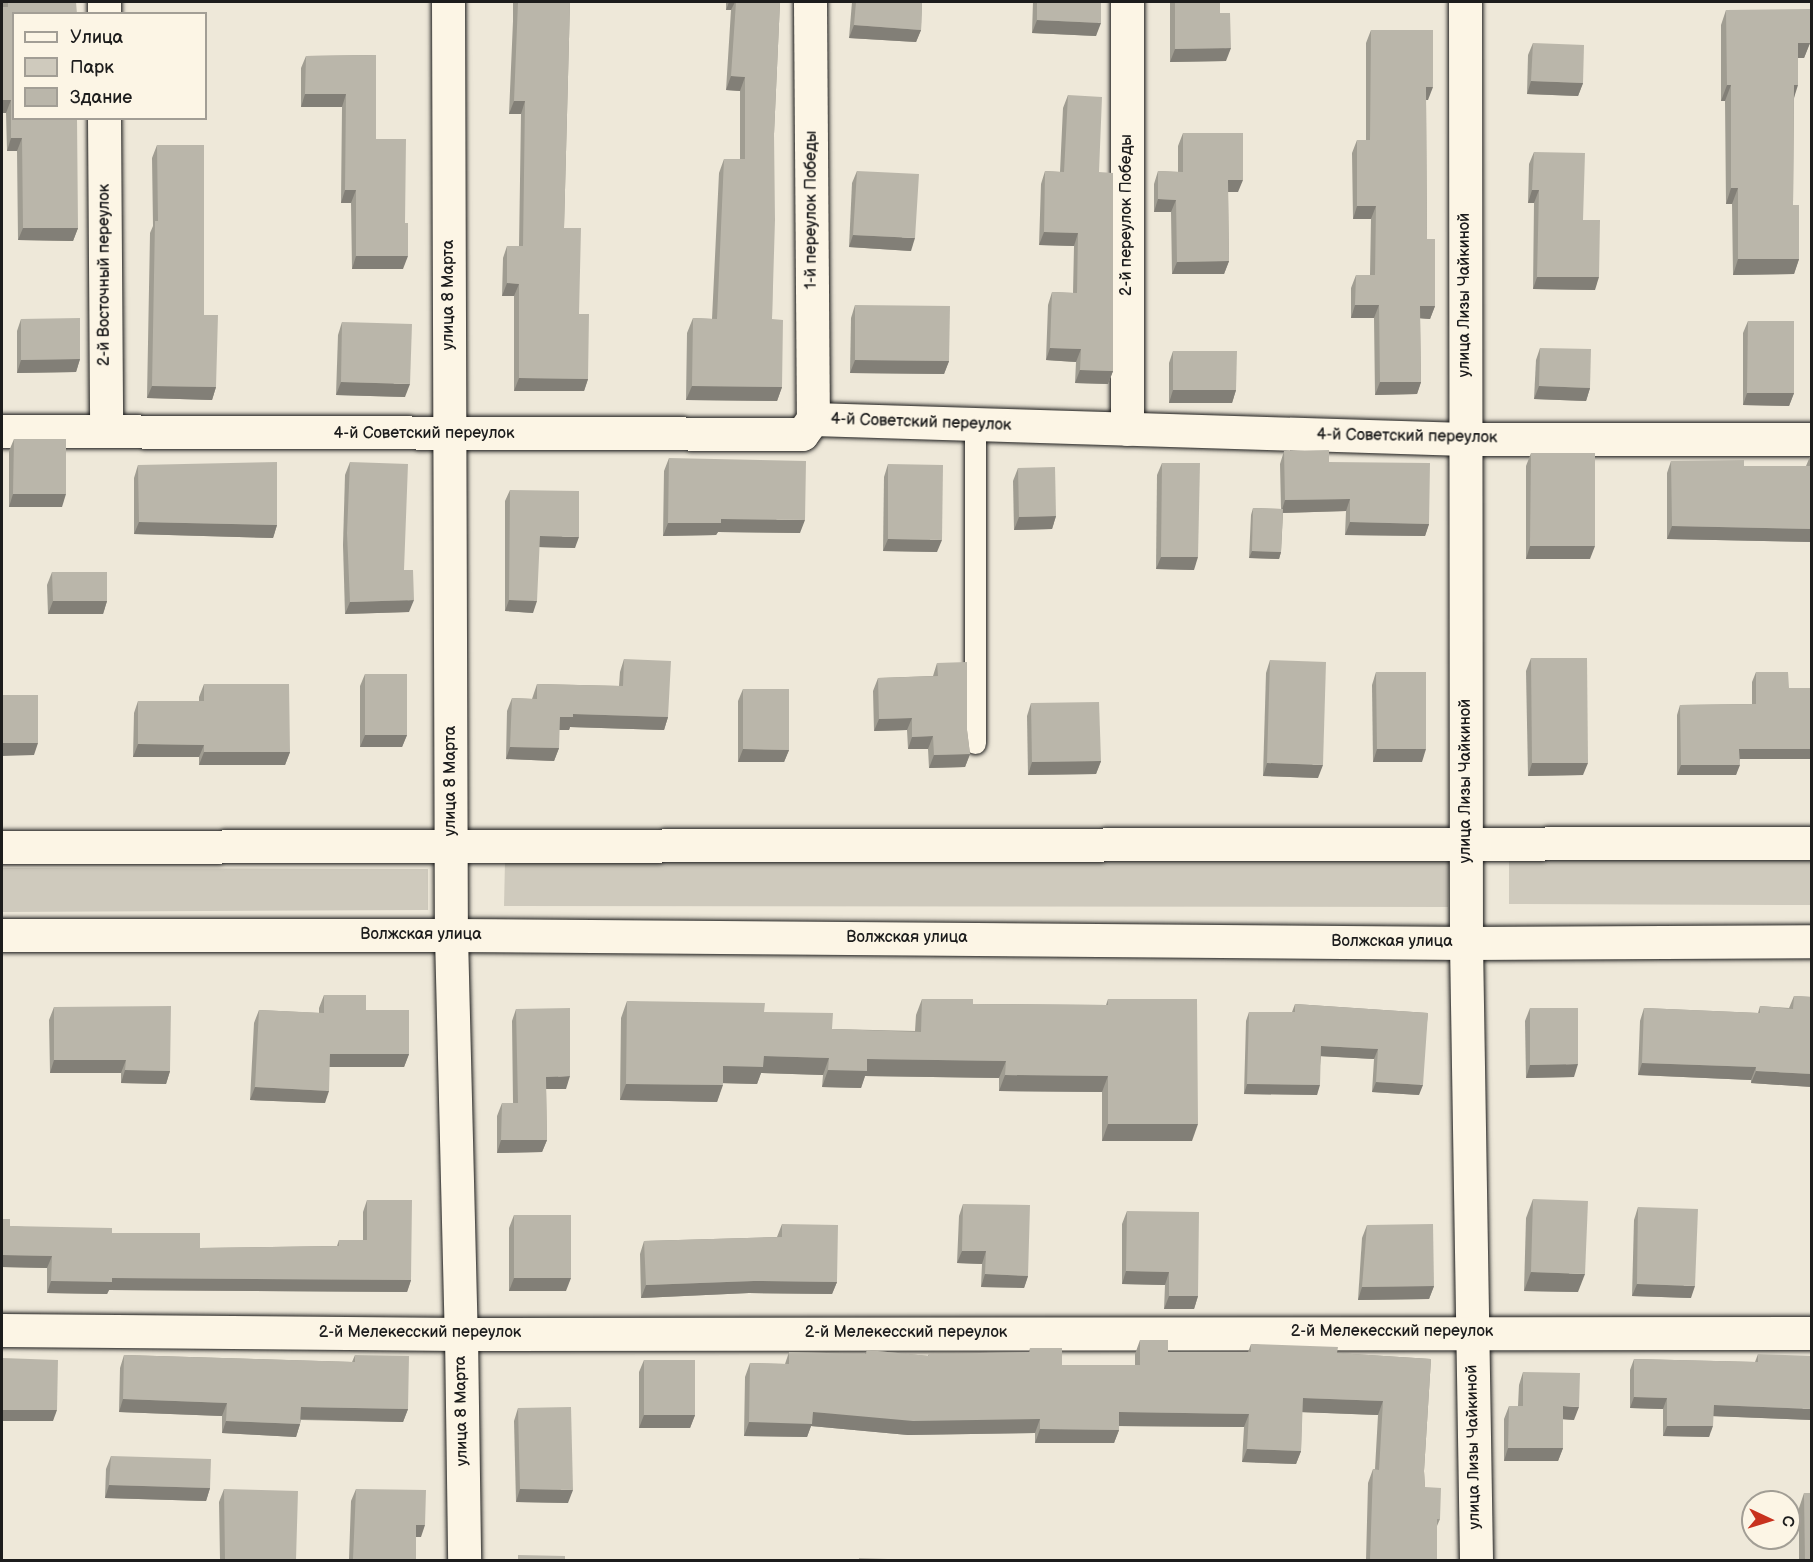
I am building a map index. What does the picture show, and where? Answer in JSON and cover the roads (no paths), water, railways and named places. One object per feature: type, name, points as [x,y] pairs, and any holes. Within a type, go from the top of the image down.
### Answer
[{"type":"street","name":"улица 8 Марта","points":[[448,2],[451,935],[464,1560]]},
{"type":"street","name":"1-й переулок Победы","points":[[810,2],[813,419]]},
{"type":"street","name":"2-й переулок Победы","points":[[1127,2],[1127,429]]},
{"type":"street","name":"улица Лизы Чайкиной","points":[[1465,2],[1466,943],[1476,1560]]},
{"type":"street","name":"2-й Восточный переулок","points":[[104,120],[106,430]]},
{"type":"street","name":"4-й Советский переулок","points":[[2,431],[106,430],[449,435],[802,434],[813,419],[975,426],[1465,439],[1812,438]]},
{"type":"street","points":[[2,847],[452,848],[1812,843]]},
{"type":"street","name":"Волжская улица","points":[[2,936],[451,935],[1466,943],[1812,941]]},
{"type":"street","name":"2-й Мелекесский переулок","points":[[2,1330],[461,1334],[1472,1331],[1812,1333]]},
{"type":"lane","points":[[975,426],[975,743]]}]
